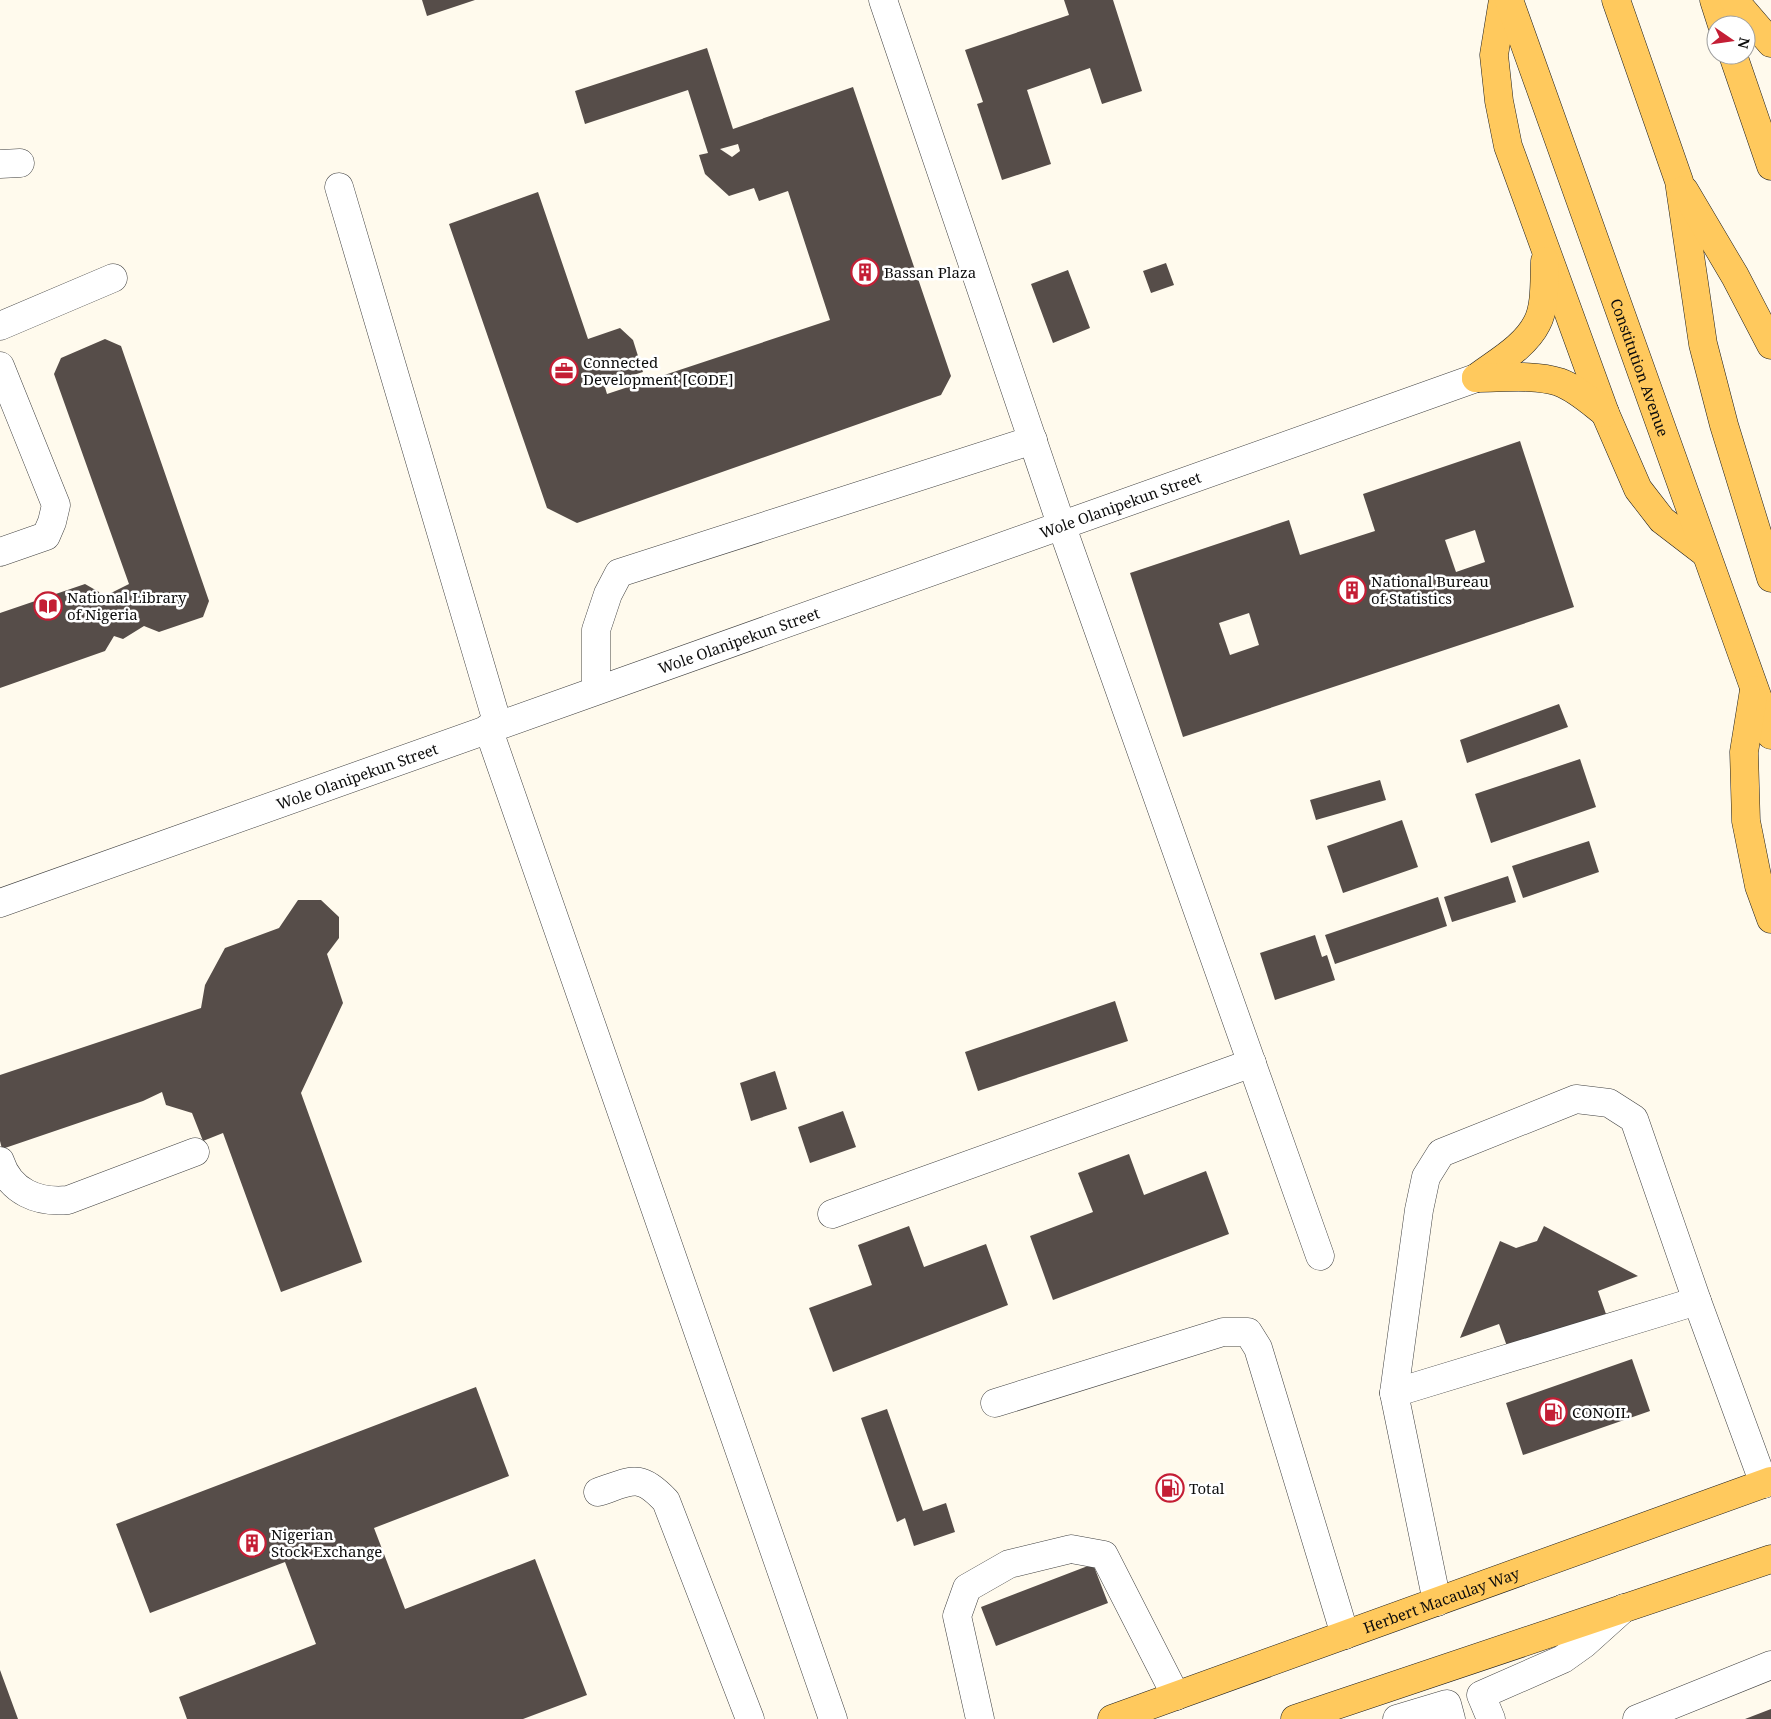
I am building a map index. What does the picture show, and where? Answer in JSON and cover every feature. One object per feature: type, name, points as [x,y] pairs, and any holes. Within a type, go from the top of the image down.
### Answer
[{"type":"main road","points":[[1503,0],[1494,55],[1499,101],[1508,146],[1605,413],[1638,489],[1662,520],[1705,553]]},
{"type":"main road","name":"Constitution Avenue","points":[[1509,0],[1771,735]]},
{"type":"main road","points":[[1616,0],[1678,181],[1703,344],[1724,425],[1771,578]]},
{"type":"main road","points":[[1714,0],[1719,15]]},
{"type":"main road","points":[[1734,0],[1771,43]]},
{"type":"main road","points":[[1736,65],[1771,166]]},
{"type":"main road","points":[[1678,181],[1736,276],[1771,345]]},
{"type":"main road","points":[[1476,378],[1525,340],[1538,322],[1544,297],[1546,250]]},
{"type":"main road","points":[[1476,378],[1541,379],[1560,382],[1578,392],[1605,413]]},
{"type":"main road","points":[[1755,688],[1744,752],[1746,821],[1759,886],[1771,919]]},
{"type":"main road","name":"Herbert Macaulay Way","points":[[1112,1719],[1768,1483]]},
{"type":"main road","points":[[1295,1719],[1771,1559]]},
{"type":"street","points":[[883,0],[1062,526],[1320,1256]]},
{"type":"street","points":[[339,187],[493,726],[833,1719]]},
{"type":"street","points":[[0,326],[113,278]]},
{"type":"street","points":[[0,366],[56,505],[46,536],[0,552]]},
{"type":"street","name":"Wole Olanipekun Street","points":[[0,903],[493,726],[1476,378]]},
{"type":"street","points":[[596,690],[596,630],[608,594],[620,573],[1033,440]]},
{"type":"street","points":[[832,1214],[1252,1063]]},
{"type":"street","points":[[1437,1602],[1394,1393],[1419,1210],[1426,1177],[1440,1153],[1576,1099],[1608,1103],[1634,1119],[1697,1301],[1768,1483]]},
{"type":"street","points":[[0,1161],[8,1178],[20,1190],[36,1198],[53,1201],[68,1200],[195,1152]]},
{"type":"street","points":[[1394,1393],[1697,1301]]},
{"type":"street","points":[[995,1403],[1223,1332],[1248,1332],[1258,1348],[1345,1635]]},
{"type":"street","points":[[598,1492],[634,1481],[652,1486],[666,1502],[750,1719]]},
{"type":"street","points":[[980,1719],[957,1616],[967,1588],[1010,1564],[1071,1549],[1104,1555],[1176,1696]]},
{"type":"street","points":[[1397,1719],[1486,1707],[1584,1644],[1624,1608]]},
{"type":"street","points":[[1637,1719],[1771,1666]]},
{"type":"building","points":[[422,0],[475,0],[427,16]]},
{"type":"building","points":[[1064,0],[1113,0],[1142,91],[1102,104],[1090,68],[1027,90],[1051,164],[1002,180],[977,104],[983,102],[965,50],[1069,15]]},
{"type":"building","name":"Bassan Plaza","points":[[707,48],[733,129],[853,87],[951,376],[941,395],[577,523],[547,508],[449,224],[538,192],[588,339],[620,328],[633,340],[643,372],[604,384],[607,394],[830,320],[788,191],[759,201],[754,188],[729,196],[705,174],[699,155],[708,153],[688,90],[585,124],[575,91]],"holes":[[[738,144],[740,151],[732,157],[720,149]]]},
{"type":"building","points":[[1166,263],[1174,285],[1151,293],[1143,271]]},
{"type":"building","points":[[1068,270],[1090,328],[1053,343],[1031,284]]},
{"type":"building","points":[[105,339],[121,346],[209,601],[203,617],[159,632],[144,626],[123,639],[114,636],[105,651],[0,688],[0,613],[85,584],[99,592],[101,598],[129,584],[54,374],[61,358]]},
{"type":"building","name":"National Bureau of Statistics","points":[[1520,441],[1574,607],[1183,737],[1130,573],[1289,520],[1300,555],[1375,531],[1363,494]],"holes":[[[1475,530],[1485,562],[1456,572],[1445,540]],[[1249,613],[1259,645],[1230,655],[1219,623]]]},
{"type":"building","points":[[1559,704],[1568,727],[1467,763],[1460,740]]},
{"type":"building","points":[[1580,759],[1596,807],[1491,843],[1475,794]]},
{"type":"building","points":[[1380,780],[1386,800],[1316,820],[1310,800]]},
{"type":"building","points":[[1402,820],[1418,867],[1343,893],[1327,846]]},
{"type":"building","points":[[1589,841],[1599,872],[1523,898],[1512,866]]},
{"type":"building","points":[[1508,876],[1516,902],[1452,922],[1444,897]]},
{"type":"building","points":[[1438,897],[1447,926],[1335,964],[1325,935]]},
{"type":"building","points":[[298,900],[321,900],[339,917],[339,938],[327,954],[343,1003],[301,1093],[362,1262],[281,1292],[223,1133],[203,1141],[192,1113],[166,1105],[162,1092],[143,1101],[2,1149],[0,1141],[0,1075],[201,1008],[205,985],[225,948],[279,928]]},
{"type":"building","points":[[1315,935],[1322,957],[1327,955],[1335,980],[1275,1000],[1260,953]]},
{"type":"building","points":[[1115,1001],[1128,1041],[978,1091],[965,1052]]},
{"type":"building","points":[[775,1071],[787,1109],[751,1121],[740,1083]]},
{"type":"building","points":[[843,1111],[856,1147],[810,1163],[798,1127]]},
{"type":"building","points":[[1129,1154],[1144,1195],[1206,1171],[1229,1234],[1053,1300],[1030,1236],[1093,1212],[1078,1173]]},
{"type":"building","points":[[909,1226],[924,1267],[986,1244],[1008,1305],[833,1372],[809,1308],[872,1285],[858,1245]]},
{"type":"building","points":[[1544,1226],[1638,1276],[1598,1291],[1606,1314],[1508,1349],[1499,1324],[1460,1338],[1500,1241],[1516,1248],[1537,1241]]},
{"type":"building","points":[[1632,1359],[1650,1411],[1523,1455],[1506,1403]]},
{"type":"building","name":"Nigerian Stock Exchange","points":[[476,1387],[509,1476],[374,1528],[405,1609],[535,1559],[587,1695],[523,1719],[187,1719],[179,1697],[316,1644],[285,1562],[150,1613],[116,1524]]},
{"type":"building","points":[[887,1409],[923,1511],[946,1503],[955,1532],[914,1546],[905,1518],[897,1522],[861,1418]]},
{"type":"building","points":[[1093,1564],[1108,1603],[996,1646],[981,1607]]},
{"type":"building","points":[[0,1670],[18,1719],[0,1719]]},
{"type":"building","points":[[1771,1709],[1771,1719],[1745,1719]]},
{"type":"place","name":"Bassan Plaza","points":[[865,272]]},
{"type":"place","name":"Connected Development [CODE]","points":[[564,371]]},
{"type":"place","name":"National Bureau of Statistics","points":[[1352,590]]},
{"type":"place","name":"National Library of Nigeria","points":[[48,606]]},
{"type":"place","name":"CONOIL","points":[[1553,1412]]},
{"type":"place","name":"Total","points":[[1170,1488]]},
{"type":"place","name":"Nigerian Stock Exchange","points":[[252,1543]]}]
